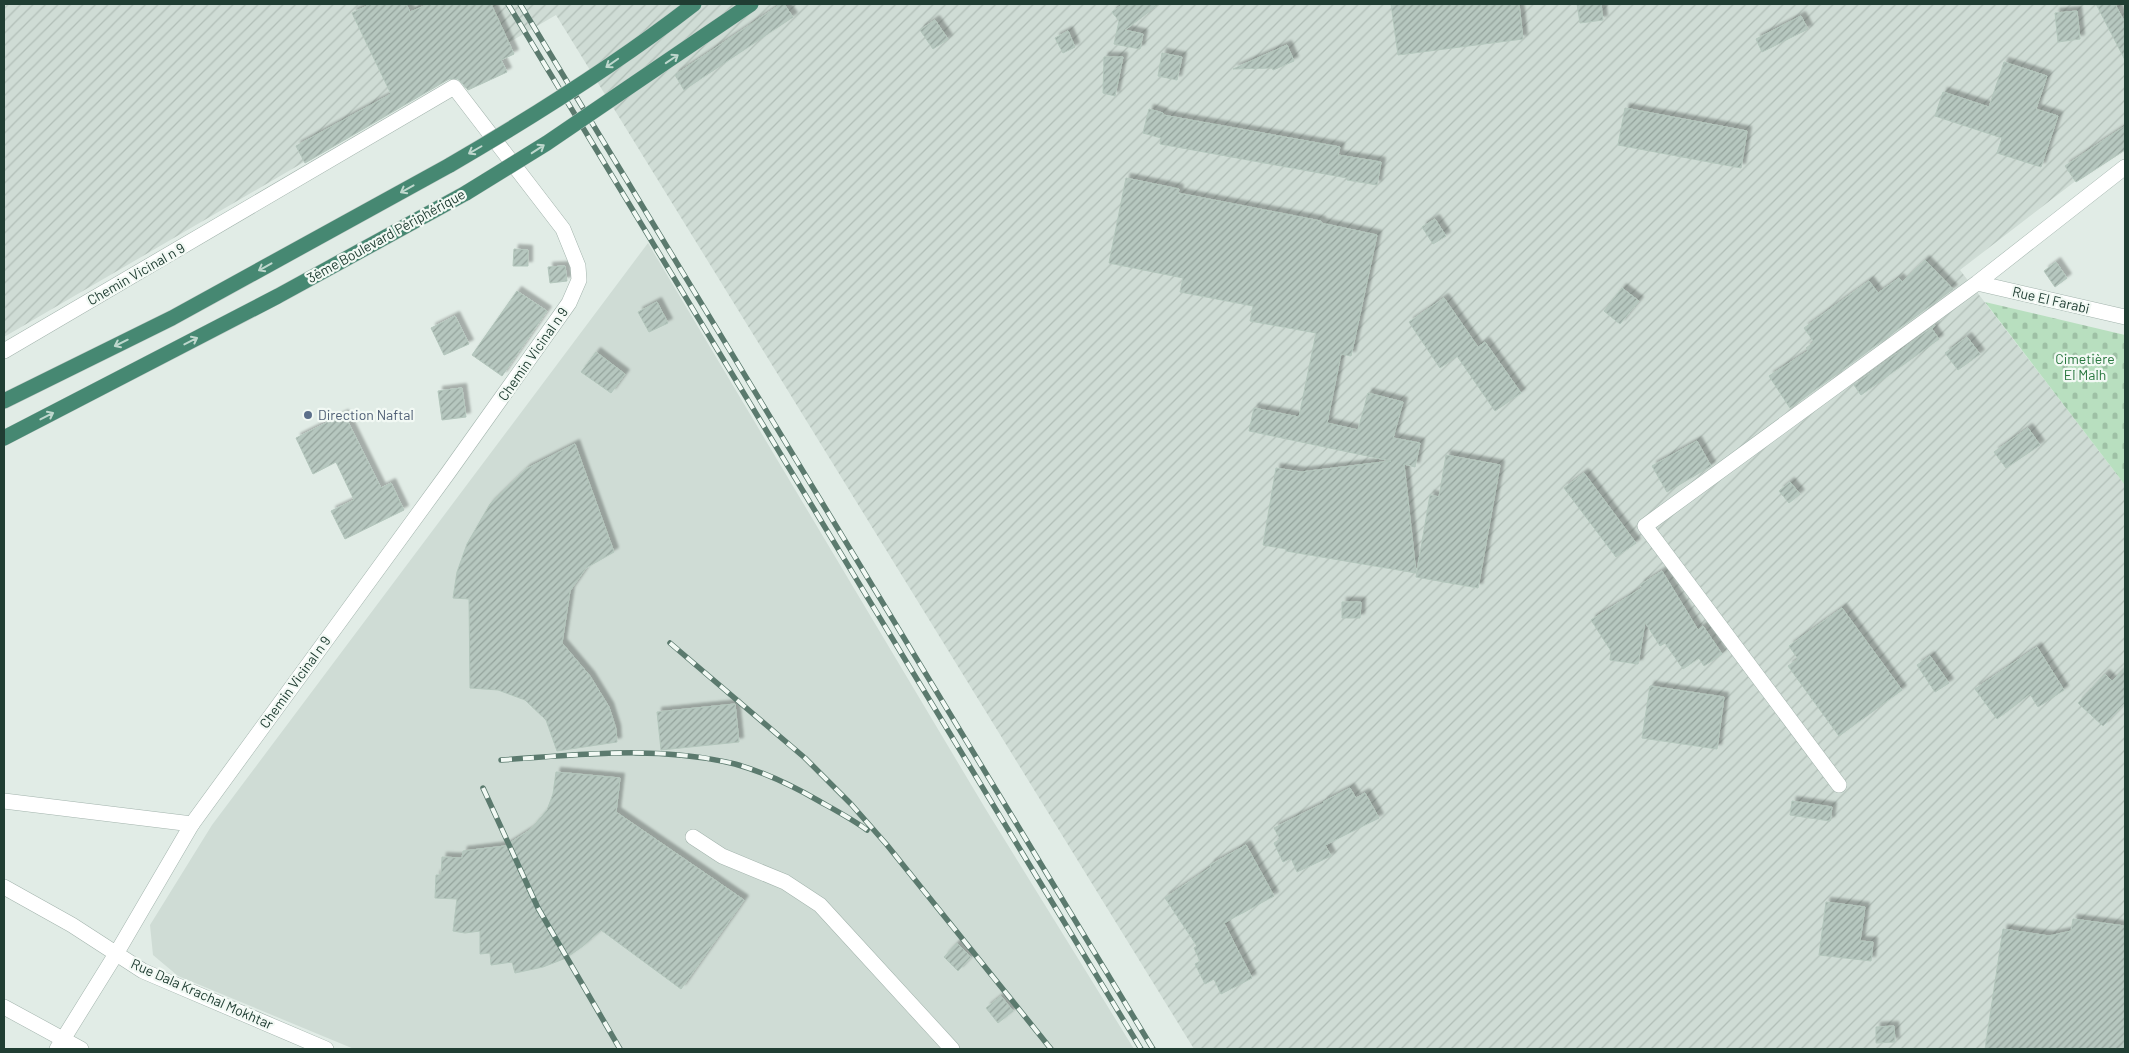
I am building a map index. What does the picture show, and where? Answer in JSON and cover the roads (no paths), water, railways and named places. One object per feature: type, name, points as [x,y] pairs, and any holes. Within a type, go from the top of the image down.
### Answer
[{"type":"highway","points":[[4,401],[172,318],[523,123],[694,4]]},
{"type":"highway","name":"3ème Boulevard Périphérique","points":[[4,438],[278,296],[466,193],[547,143],[750,4]]},
{"type":"street","name":"Chemin Vicinal n 9","points":[[4,351],[454,87],[563,229],[578,266],[580,280],[569,303],[448,473],[192,824],[116,954],[59,1044]]},
{"type":"street","points":[[1839,785],[1644,526],[1977,283],[2125,167]]},
{"type":"street","name":"Rue El Farabi","points":[[1977,283],[2125,317]]},
{"type":"street","points":[[4,801],[192,824]]},
{"type":"street","points":[[693,837],[722,856],[785,882],[820,905],[952,1049]]},
{"type":"street","name":"Rue Dala Krachal Mokhtar","points":[[4,887],[72,926],[143,971],[326,1049]]},
{"type":"street","points":[[4,1007],[59,1044],[80,1049]]},
{"type":"railway","points":[[508,4],[1141,1049]]},
{"type":"railway","points":[[520,4],[1153,1049]]},
{"type":"railway","points":[[670,643],[805,758],[851,804],[887,845],[1051,1049]]},
{"type":"railway","points":[[501,760],[618,753],[648,753],[706,758],[746,767],[778,780],[837,811],[867,830]]},
{"type":"railway","points":[[483,788],[538,908],[620,1049]]},
{"type":"place","name":"Direction Naftal","points":[[308,415]]},
{"type":"park label","name":"Cimetière El Malh","points":[[2085,368]]}]
